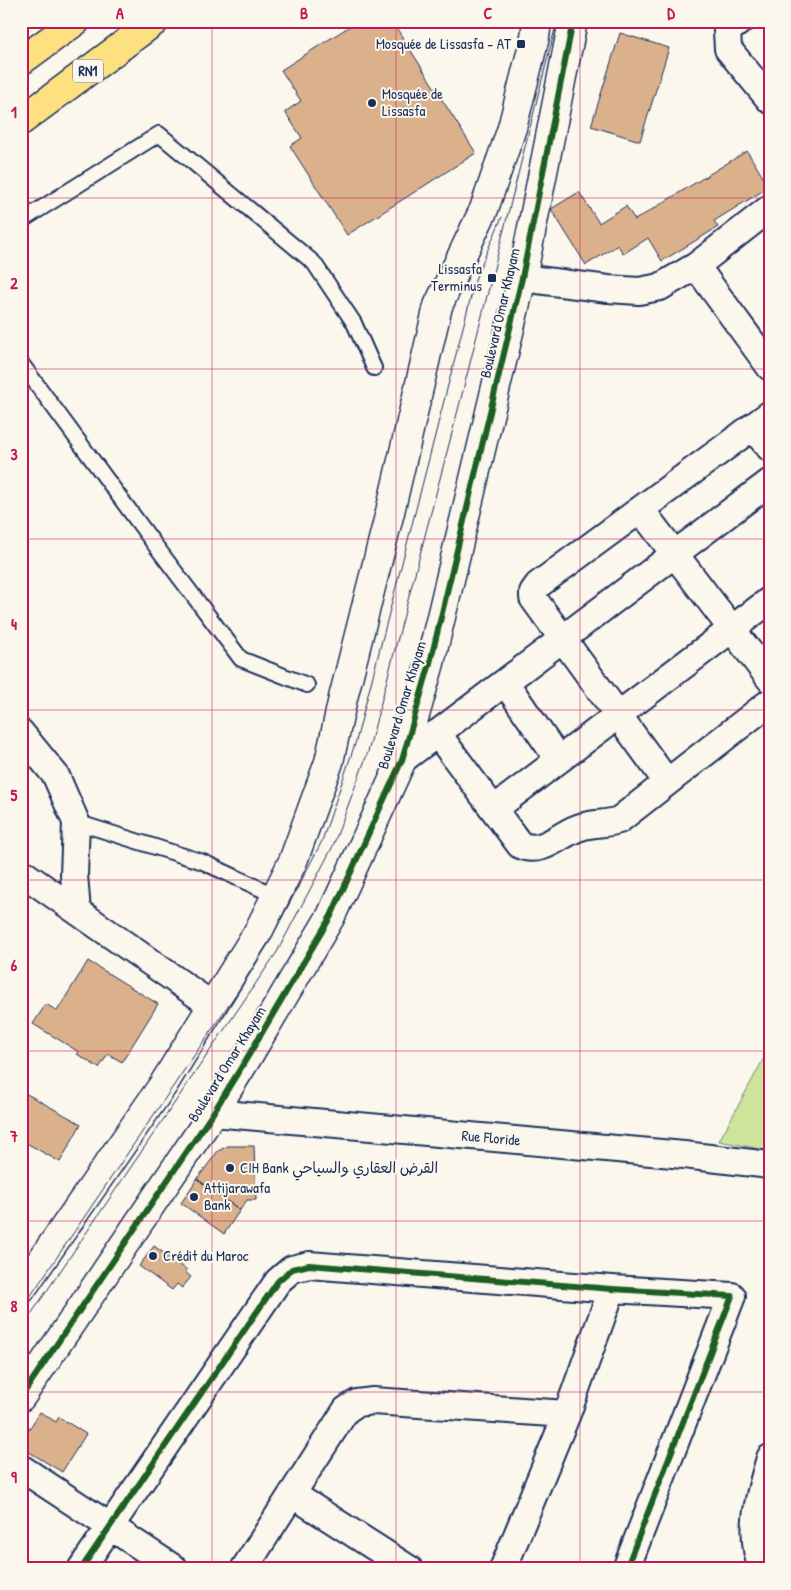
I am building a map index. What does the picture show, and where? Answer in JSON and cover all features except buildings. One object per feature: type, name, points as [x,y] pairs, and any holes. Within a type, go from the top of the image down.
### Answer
[{"type":"highway","points":[[21,62],[76,21]]},
{"type":"highway","name":"RN1","points":[[21,121],[155,21]]},
{"type":"street","name":"Boulevard Omar Khayam","points":[[21,1397],[213,1113],[331,916],[402,760],[430,663],[522,278],[573,21]]},
{"type":"street","points":[[740,21],[727,31],[728,49],[769,97]]},
{"type":"street","points":[[21,1290],[163,1085],[258,932],[293,861],[329,762],[342,698],[390,512],[438,306],[484,209],[512,128],[531,25]]},
{"type":"street","points":[[522,278],[608,289],[639,291],[660,287],[696,266],[770,208]]},
{"type":"street","points":[[696,266],[765,352]]},
{"type":"street","points":[[667,782],[533,598],[533,592],[538,585],[761,420],[770,448]]},
{"type":"street","points":[[402,760],[674,554],[768,488]]},
{"type":"street","points":[[641,510],[770,679]]},
{"type":"street","points":[[494,809],[770,600]]},
{"type":"street","points":[[505,682],[558,759]]},
{"type":"street","points":[[437,733],[520,845],[529,849],[542,848],[583,826],[619,820],[770,702]]},
{"type":"street","points":[[21,733],[56,776],[76,822],[74,875],[77,911]]},
{"type":"street","points":[[21,872],[213,1006]]},
{"type":"street","name":"Rue Floride","points":[[213,1113],[684,1155],[770,1165]]},
{"type":"street","points":[[81,1569],[278,1280],[292,1269],[309,1265],[612,1289],[732,1296],[626,1569]]},
{"type":"street","points":[[510,1567],[612,1289]]},
{"type":"street","points":[[244,1569],[346,1410],[357,1403],[373,1401],[566,1414]]},
{"type":"street","points":[[762,1569],[758,1557],[755,1530],[758,1500],[770,1458]]},
{"type":"street","points":[[21,1468],[175,1569]]},
{"type":"street","points":[[292,1494],[409,1569]]},
{"type":"lane","points":[[21,221],[160,134],[314,263],[354,323],[374,368]]},
{"type":"lane","points":[[21,362],[241,659],[307,685]]},
{"type":"lane","points":[[76,822],[203,862],[276,896]]},
{"type":"green space","points":[[770,1047],[770,1151],[719,1141]]},
{"type":"tram line","points":[[21,1329],[277,952],[333,846],[368,752],[458,410],[557,21]]},
{"type":"tram line","points":[[21,1310],[238,991],[273,935],[322,841],[356,741],[476,277],[502,217]]},
{"type":"cycle path","points":[[21,1397],[213,1113],[247,1058],[331,916],[402,760],[430,663],[522,278],[573,21]]},
{"type":"cycle path","points":[[81,1569],[278,1281],[292,1269],[309,1265],[612,1289],[732,1296],[626,1569]]},
{"type":"place","name":"Mosquée de Lissasfa - AT","points":[[521,44]]},
{"type":"place","name":"Mosquée de Lissasfa","points":[[372,103]]},
{"type":"place","name":"Lissasfa Terminus","points":[[492,278]]},
{"type":"place","name":"CIH Bank القرض العقاري والسياحي","points":[[230,1168]]},
{"type":"place","name":"Attijarawafa Bank","points":[[194,1197]]},
{"type":"place","name":"Crédit du Maroc","points":[[153,1256]]}]
